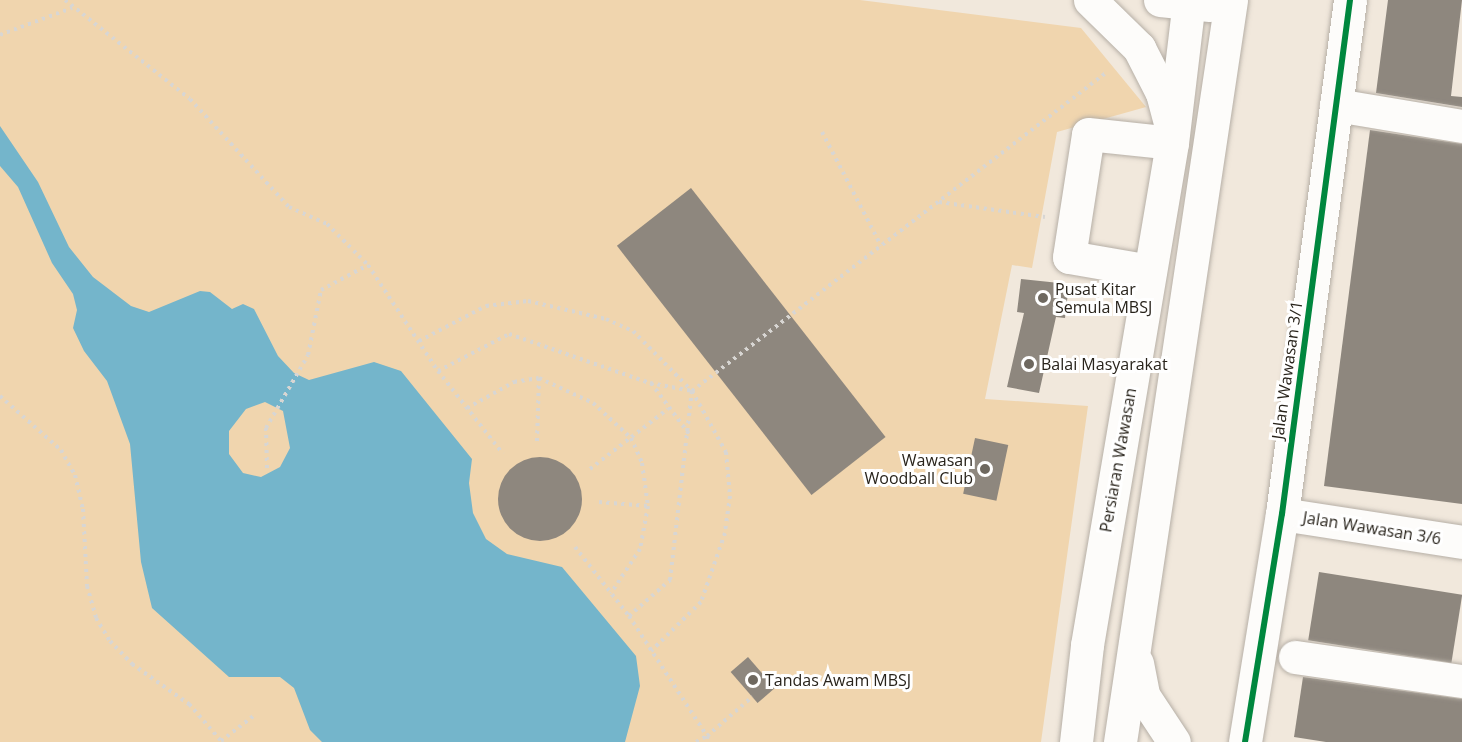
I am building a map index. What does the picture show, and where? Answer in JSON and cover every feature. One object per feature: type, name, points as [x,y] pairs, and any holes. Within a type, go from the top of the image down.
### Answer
[{"type":"main road","points":[[1090,0],[1123,28],[1152,70],[1172,143],[1088,134],[1069,257],[1150,271]]},
{"type":"main road","name":"Jalan Wawasan 3/1","points":[[1245,742],[1282,514],[1350,0]]},
{"type":"main road","points":[[1120,742],[1231,3],[1179,1]]},
{"type":"main road","name":"Persiaran Wawasan","points":[[1076,742],[1087,645],[1172,143],[1179,1]]},
{"type":"main road","points":[[1336,105],[1462,126]]},
{"type":"main road","name":"Jalan Wawasan 3/6","points":[[1282,514],[1462,542]]},
{"type":"main road","points":[[1087,645],[1102,742]]},
{"type":"main road","points":[[1134,650],[1143,695],[1174,742]]},
{"type":"main road","points":[[1294,657],[1462,681]]},
{"type":"path","points":[[65,0],[72,8],[190,99],[289,207],[327,224],[368,265],[438,372],[503,454]]},
{"type":"path","points":[[0,35],[72,8]]},
{"type":"path","points":[[438,372],[509,334],[650,383],[692,391],[1107,72]]},
{"type":"path","points":[[822,132],[881,246]]},
{"type":"path","points":[[939,201],[1075,222]]},
{"type":"path","points":[[267,468],[264,451],[273,412],[301,368],[315,334],[321,290],[368,265]]},
{"type":"path","points":[[419,341],[486,306],[528,301],[606,319],[633,331],[692,391],[726,452],[730,496],[725,533],[700,602],[651,651]]},
{"type":"path","points":[[467,408],[514,382],[539,378],[593,403],[631,438],[642,463],[648,507],[640,549],[610,593]]},
{"type":"path","points":[[537,441],[539,378]]},
{"type":"path","points":[[650,383],[689,434]]},
{"type":"path","points":[[629,616],[670,580],[689,434],[692,391]]},
{"type":"path","points":[[0,396],[61,450],[75,475],[83,509],[87,586],[96,618],[110,641],[132,664],[189,704],[222,742],[256,714]]},
{"type":"path","points":[[590,469],[668,409]]},
{"type":"path","points":[[599,502],[648,507]]},
{"type":"path","points":[[575,547],[629,616],[707,735],[709,742]]},
{"type":"path","points":[[696,742],[752,697]]},
{"type":"shaded area","points":[[0,0],[860,0],[1081,28],[1146,107],[1057,132],[1032,268],[1012,265],[985,399],[1088,406],[1041,742],[0,742]]},
{"type":"water","points":[[0,126],[38,182],[69,247],[93,277],[131,306],[149,312],[200,291],[210,292],[232,309],[243,304],[254,309],[278,356],[294,373],[309,380],[374,362],[401,371],[472,459],[469,483],[473,513],[486,539],[507,554],[562,567],[636,656],[640,686],[625,742],[322,742],[310,730],[294,688],[280,677],[229,677],[152,608],[141,562],[130,444],[107,381],[84,351],[73,328],[77,310],[73,294],[52,263],[18,187],[0,166]],"holes":[[[265,402],[283,411],[290,448],[280,467],[261,477],[243,473],[229,454],[229,431],[246,409]]]},
{"type":"building","points":[[1388,0],[1462,0],[1451,96],[1462,97],[1462,107],[1376,93]]},
{"type":"building","points":[[1370,130],[1462,144],[1462,504],[1324,486]]},
{"type":"building","points":[[691,188],[886,437],[811,495],[617,246]]},
{"type":"building","points":[[1021,279],[1069,284],[1065,318],[1056,317],[1039,393],[1007,387],[1024,313],[1017,312]]},
{"type":"building","name":"Wawasan Woodball Club","points":[[975,438],[1008,445],[996,501],[963,494]]},
{"type":"building","points":[[540,457],[556,460],[570,469],[579,483],[582,499],[579,515],[570,529],[556,538],[540,541],[524,538],[510,529],[501,515],[498,499],[501,483],[510,469],[524,460]]},
{"type":"building","points":[[1319,572],[1462,595],[1451,663],[1308,640]]},
{"type":"building","name":"Tandas Awam MBSJ","points":[[748,657],[775,688],[758,703],[731,672]]},
{"type":"building","points":[[1303,677],[1462,699],[1462,742],[1326,742],[1294,737]]},
{"type":"cycle path","points":[[1245,742],[1282,514],[1350,0]]},
{"type":"place","name":"Pusat Kitar Semula MBSJ","points":[[1043,298]]},
{"type":"place","name":"Balai Masyarakat","points":[[1029,364]]},
{"type":"place","name":"Wawasan Woodball Club","points":[[985,469]]},
{"type":"place","name":"Tandas Awam MBSJ","points":[[753,680]]}]
